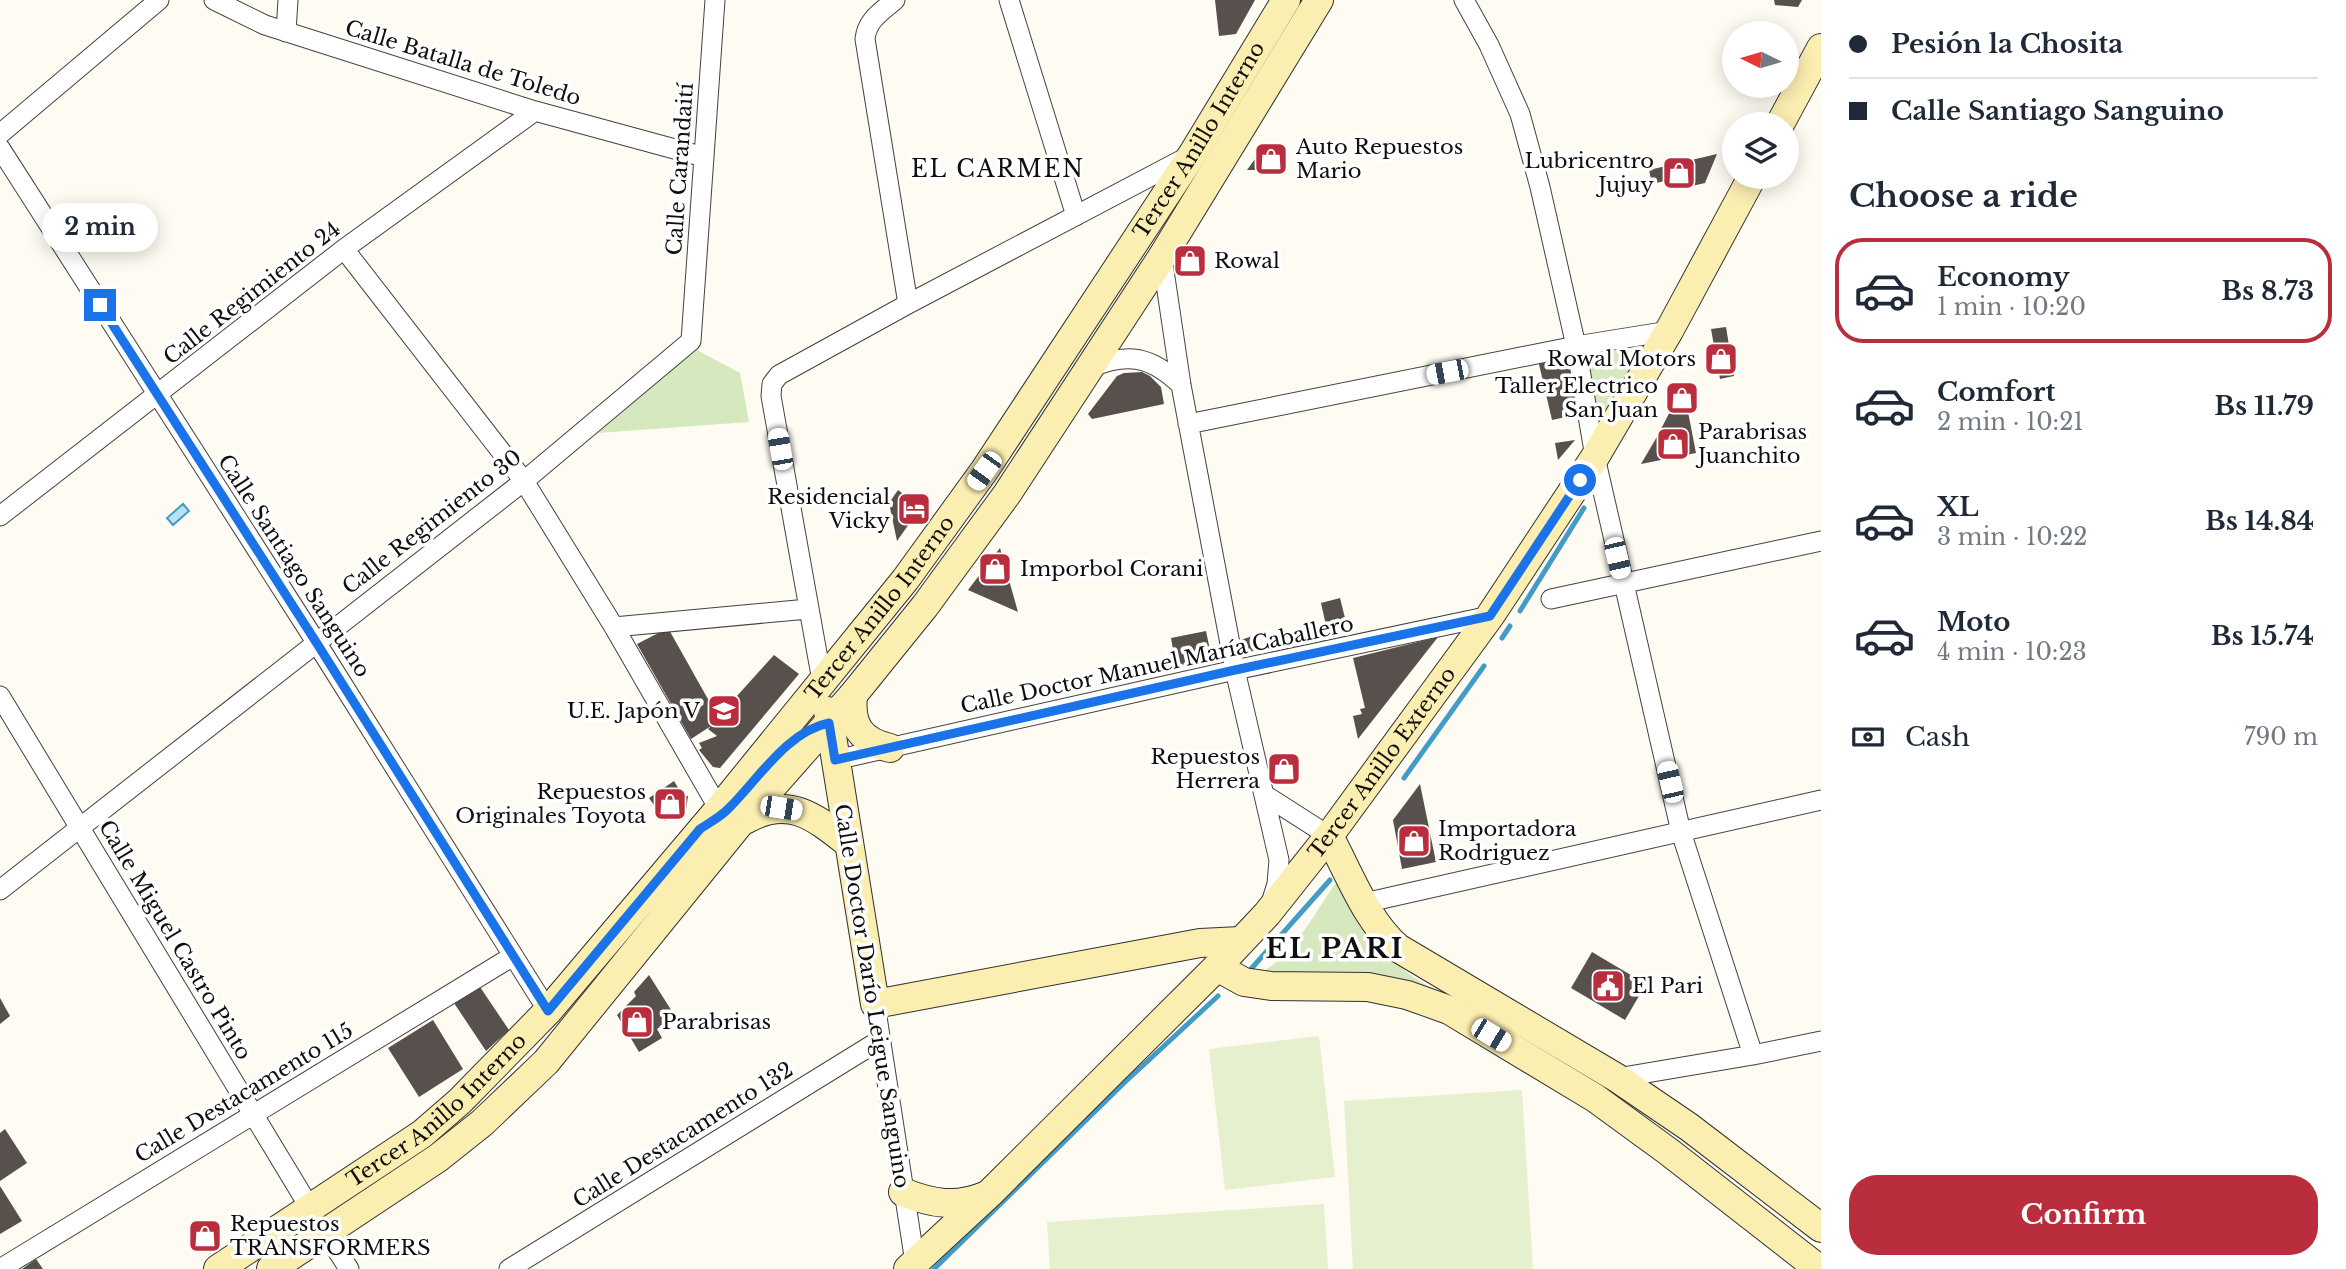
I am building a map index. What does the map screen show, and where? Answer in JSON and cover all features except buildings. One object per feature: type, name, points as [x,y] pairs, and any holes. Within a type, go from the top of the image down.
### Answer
[{"type":"main road","name":"Tercer Anillo Interno","points":[[271,1269],[438,1158],[482,1123],[546,1062],[822,681],[905,580],[984,471],[1157,185],[1192,155],[1286,0]]},
{"type":"main road","name":"Tercer Anillo Interno","points":[[218,1269],[422,1133],[460,1101],[548,1011],[720,820],[829,723],[925,606],[1007,494],[1162,257],[1249,113],[1299,13],[1319,0]]},
{"type":"main road","points":[[1786,112],[1821,48]]},
{"type":"main road","points":[[1249,113],[1264,67],[1263,61],[1253,54]]},
{"type":"main road","name":"Tercer Anillo Externo","points":[[913,1267],[1217,968],[1267,914],[1329,836],[1490,616],[1595,457],[1669,331],[1746,189]]},
{"type":"main road","name":"Calle Doctor Darío Leigue Sanguino","points":[[873,619],[860,647],[832,682],[826,700],[875,1004]]},
{"type":"main road","points":[[853,695],[855,724],[863,736],[876,745],[890,748]]},
{"type":"main road","points":[[720,820],[802,733],[814,726],[829,723]]},
{"type":"main road","points":[[720,820],[781,808],[803,812],[822,822],[848,843]]},
{"type":"main road","points":[[1329,836],[1364,903],[1386,937],[1398,948],[1617,1077],[1689,1127],[1821,1228]]},
{"type":"main road","points":[[875,1004],[1200,943],[1241,942]]},
{"type":"main road","points":[[1217,968],[1244,982],[1271,986],[1368,987],[1407,995],[1449,1010],[1595,1098],[1819,1269]]},
{"type":"main road","points":[[546,1062],[553,1041],[548,1011]]},
{"type":"main road","points":[[903,1192],[937,1203],[956,1204],[989,1194]]},
{"type":"street","points":[[0,134],[159,0]]},
{"type":"street","name":"Calle Batalla de Toledo","points":[[214,0],[285,32],[535,111],[704,158]]},
{"type":"street","points":[[285,32],[288,0]]},
{"type":"street","name":"Calle Carandaití","points":[[691,341],[715,0]]},
{"type":"street","points":[[895,0],[866,27],[865,39],[908,304]]},
{"type":"street","points":[[1009,0],[1076,216]]},
{"type":"street","points":[[1464,0],[1489,45],[1520,114],[1540,187],[1576,346],[1595,457],[1681,831],[1753,1055]]},
{"type":"street","name":"Calle Regimiento 24","points":[[0,516],[344,249],[535,111]]},
{"type":"street","name":"Calle Santiago Sanguino","points":[[0,148],[548,1011]]},
{"type":"street","points":[[822,681],[771,396],[772,384],[779,375],[1076,216],[1157,185]]},
{"type":"street","points":[[344,249],[524,481],[614,627],[720,820]]},
{"type":"street","points":[[1162,257],[1181,385],[1235,670],[1279,860],[1277,884],[1267,914]]},
{"type":"street","points":[[1188,424],[1576,346],[1669,331]]},
{"type":"street","name":"Calle Regimiento 30","points":[[0,890],[524,481],[691,341]]},
{"type":"street","points":[[1090,368],[1108,360],[1128,358],[1148,361],[1166,371],[1181,385]]},
{"type":"street","points":[[1551,599],[1821,541]]},
{"type":"street","points":[[614,627],[808,609]]},
{"type":"street","name":"Calle Doctor Manuel María Caballero","points":[[835,760],[1490,616]]},
{"type":"street","name":"Calle Miguel Castro Pinto","points":[[0,696],[310,1208]]},
{"type":"street","points":[[1265,795],[1329,836]]},
{"type":"street","points":[[1364,903],[1821,800]]},
{"type":"street","name":"Calle Destacamento 115","points":[[0,1269],[513,956]]},
{"type":"street","name":"Calle Doctor Darío Leigue Sanguino","points":[[875,1004],[913,1267]]},
{"type":"street","name":"Calle Destacamento 132","points":[[509,1269],[880,1040]]},
{"type":"street","points":[[1617,1077],[1821,1041]]},
{"type":"street","points":[[326,1233],[349,1269]]},
{"type":"green space","points":[[695,349],[740,373],[749,422],[598,433]]},
{"type":"green space","points":[[1615,351],[1629,354],[1635,371],[1607,417],[1594,403],[1587,369],[1594,358]]},
{"type":"green space","points":[[1338,880],[1379,946],[1409,974],[1432,989],[1260,973],[1284,955],[1304,931]]},
{"type":"green space","points":[[1319,1036],[1335,1177],[1225,1190],[1209,1049]]},
{"type":"green space","points":[[1522,1090],[1533,1269],[1353,1269],[1344,1101]]},
{"type":"green space","points":[[1324,1204],[1328,1269],[1050,1269],[1047,1222]]},
{"type":"water","points":[[183,504],[189,511],[173,525],[167,518]]},
{"type":"waterway","points":[[1520,611],[1584,508]]},
{"type":"waterway","points":[[1502,638],[1510,626]]},
{"type":"waterway","points":[[1404,778],[1484,666]]},
{"type":"waterway","points":[[1251,969],[1330,880]]},
{"type":"waterway","points":[[934,1269],[1124,1083],[1218,996]]},
{"type":"place","name":"Auto Repuestos Mario","points":[[1271,159]]},
{"type":"place","name":"Lubricentro Jujuy","points":[[1679,173]]},
{"type":"place","name":"Rowal","points":[[1190,261]]},
{"type":"place","name":"Rowal Motors","points":[[1721,359]]},
{"type":"place","name":"Taller Electrico San Juan","points":[[1682,398]]},
{"type":"place","name":"Parabrisas Juanchito","points":[[1673,444]]},
{"type":"place","name":"Residencial Vicky","points":[[914,509]]},
{"type":"place","name":"Imporbol Corani","points":[[995,569]]},
{"type":"place","name":"U.E. Japón V","points":[[724,711]]},
{"type":"place","name":"Repuestos Herrera","points":[[1284,769]]},
{"type":"place","name":"Repuestos Originales Toyota","points":[[670,804]]},
{"type":"place","name":"Importadora Rodriguez","points":[[1414,841]]},
{"type":"place","name":"El Pari","points":[[1608,986]]},
{"type":"place","name":"Parabrisas","points":[[637,1022]]},
{"type":"place","name":"Repuestos TRANSFORMERS","points":[[205,1236]]},
{"type":"district","name":"EL CARMEN","points":[[998,169]]},
{"type":"district","name":"EL PARI","points":[[1335,948]]},
{"type":"route","points":[[100,305],[548,1011],[700,829],[725,813],[791,742],[814,726],[829,723],[835,760],[1490,616],[1580,480]]}]
